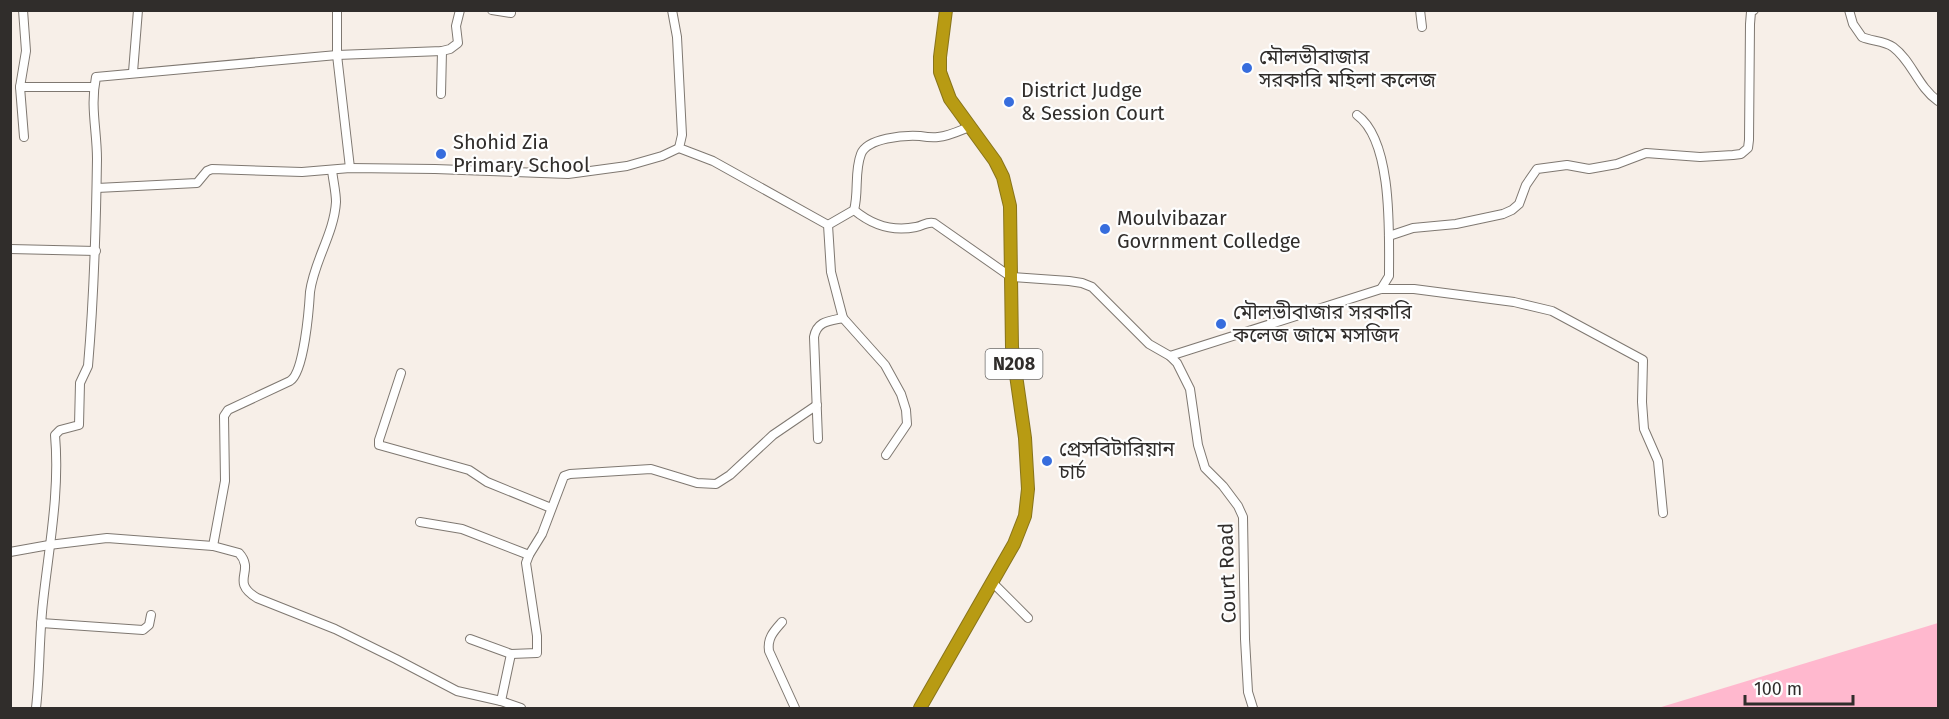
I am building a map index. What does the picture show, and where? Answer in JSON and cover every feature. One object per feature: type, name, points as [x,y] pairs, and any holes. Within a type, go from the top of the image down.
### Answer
[{"type":"highway","name":"N208","points":[[920,708],[1014,544],[1025,516],[1028,489],[1012,346],[1010,206],[1003,177],[995,161],[950,99],[940,72],[946,10]]},
{"type":"street","points":[[23,10],[26,51],[20,87],[24,137]]},
{"type":"street","points":[[133,72],[138,10]]},
{"type":"street","points":[[336,10],[337,55],[350,168]]},
{"type":"street","points":[[36,708],[40,671],[41,623],[57,459],[56,435],[60,430],[79,425],[80,383],[88,366],[96,251],[97,153],[93,120],[96,77],[337,55],[442,51],[459,43],[456,26],[460,10]]},
{"type":"street","points":[[492,10],[511,13]]},
{"type":"street","points":[[672,10],[677,37],[682,135],[679,148]]},
{"type":"street","points":[[1420,10],[1422,27]]},
{"type":"street","points":[[1389,236],[1413,228],[1456,224],[1503,214],[1519,204],[1526,185],[1537,169],[1568,165],[1589,169],[1617,164],[1646,153],[1700,157],[1741,154],[1748,148],[1749,140],[1750,24],[1754,10]]},
{"type":"street","points":[[1849,10],[1853,24],[1862,37],[1890,45],[1902,55],[1930,95],[1938,100]]},
{"type":"street","points":[[441,94],[442,51]]},
{"type":"street","points":[[20,87],[94,87]]},
{"type":"street","points":[[1357,115],[1365,121],[1377,140],[1385,179],[1389,276],[1382,289]]},
{"type":"street","points":[[828,225],[854,210],[861,153],[867,145],[877,141],[908,137],[944,136],[969,127]]},
{"type":"street","points":[[97,188],[197,183],[207,171],[212,169],[302,172],[350,168],[568,174],[627,166],[662,156],[679,148],[713,161],[828,225]]},
{"type":"street","points":[[213,546],[225,481],[224,416],[228,410],[290,381],[296,375],[306,334],[311,284],[335,207],[332,170]]},
{"type":"street","points":[[854,210],[866,220],[885,227],[910,228],[934,223],[1011,277]]},
{"type":"street","points":[[828,225],[831,272],[843,318],[885,365],[901,394],[907,424],[886,455]]},
{"type":"street","points":[[10,249],[96,251]]},
{"type":"street","name":"Court Road","points":[[1011,277],[1069,281],[1092,287],[1149,344],[1170,356],[1177,363],[1190,389],[1198,445],[1205,468],[1238,506],[1243,517],[1248,692],[1252,708]]},
{"type":"street","points":[[1170,356],[1382,289],[1414,289],[1503,301],[1552,311],[1643,360],[1644,429],[1658,462],[1663,513]]},
{"type":"street","points":[[818,439],[816,328],[820,323],[843,318]]},
{"type":"street","points":[[401,373],[379,445],[469,470],[487,482],[551,508]]},
{"type":"street","points":[[470,639],[511,654],[537,652],[537,636],[526,563],[542,534],[564,476],[651,469],[697,483],[716,483],[730,475],[772,435],[817,405]]},
{"type":"street","points":[[420,522],[462,529],[529,555]]},
{"type":"street","points":[[10,552],[107,538],[213,546],[239,553],[245,563],[243,587],[246,592],[335,629],[457,691],[521,708]]},
{"type":"street","points":[[992,582],[1028,618]]},
{"type":"street","points":[[41,623],[143,630],[149,625],[151,615]]},
{"type":"street","points":[[782,622],[772,633],[768,644],[769,651],[795,708]]},
{"type":"street","points":[[501,701],[511,654]]},
{"type":"shaded area","points":[[1938,623],[1938,708],[1658,708]]},
{"type":"place","name":"মৌলভীবাজার সরকারি মহিলা কলেজ","points":[[1247,68]]},
{"type":"place","name":"District Judge & Session Court","points":[[1009,102]]},
{"type":"place","name":"Shohid Zia Primary School","points":[[441,154]]},
{"type":"place","name":"Moulvibazar Govrnment Colledge","points":[[1105,229]]},
{"type":"place","name":"মৌলভীবাজার সরকারি কলেজ জামে মসজিদ","points":[[1221,324]]},
{"type":"place","name":"প্রেসবিটারিয়ান চার্চ","points":[[1047,461]]}]
